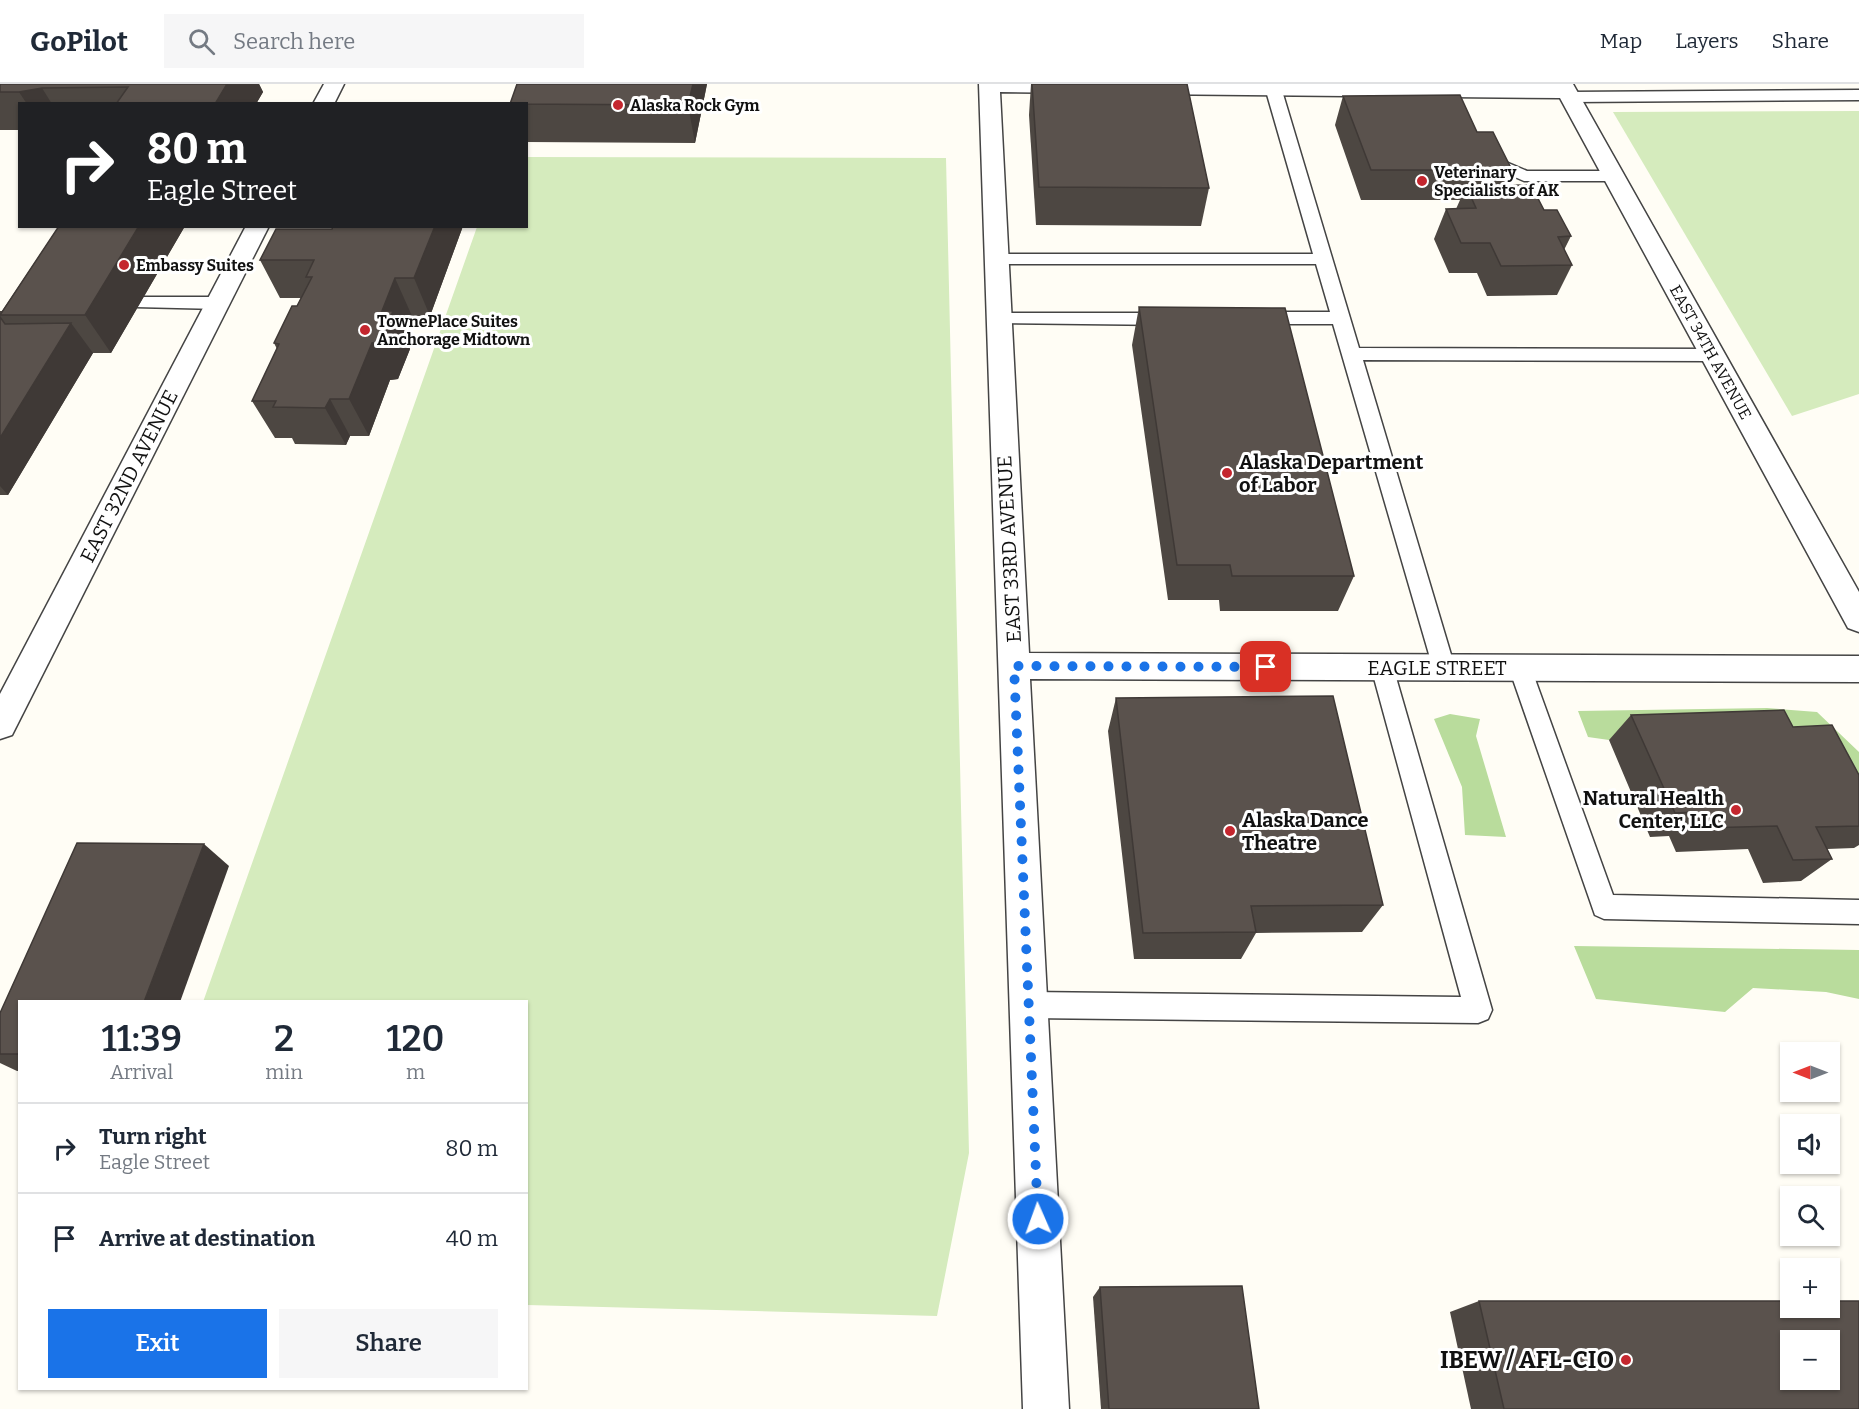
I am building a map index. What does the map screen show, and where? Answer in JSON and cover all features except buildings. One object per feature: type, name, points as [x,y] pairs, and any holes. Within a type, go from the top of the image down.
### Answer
[{"type":"street","points":[[324,102],[334,84]]},
{"type":"street","points":[[989,85],[1102,87]]},
{"type":"street","name":"EAST 33RD AVENUE","points":[[989,85],[1046,1409]]},
{"type":"street","points":[[1126,87],[1273,86],[1421,99],[1567,91]]},
{"type":"street","name":"EAST 34TH AVENUE","points":[[1567,91],[1859,620]]},
{"type":"street","name":"EAST 32ND AVENUE","points":[[0,725],[257,228]]},
{"type":"street","name":"EAGLE STREET","points":[[1014,666],[1859,669]]},
{"type":"lane","points":[[1273,86],[1444,668]]},
{"type":"lane","points":[[1567,91],[1859,95]]},
{"type":"lane","points":[[1468,150],[1524,176],[1614,176]]},
{"type":"lane","points":[[996,259],[1324,259]]},
{"type":"lane","points":[[141,303],[219,303]]},
{"type":"lane","points":[[1236,318],[1341,318]]},
{"type":"lane","points":[[999,319],[1189,319]]},
{"type":"lane","points":[[1351,354],[1712,355]]},
{"type":"lane","points":[[1029,1005],[1478,1010],[1382,667]]},
{"type":"lane","points":[[1521,668],[1604,907],[1859,912]]},
{"type":"green space","points":[[1859,111],[1859,394],[1792,416],[1613,112]]},
{"type":"green space","points":[[528,157],[946,158],[969,1153],[937,1316],[528,1305],[528,1000],[204,1000],[477,228],[528,228]]},
{"type":"green space","points":[[1767,708],[1817,712],[1859,752],[1859,835],[1756,735],[1609,740],[1588,737],[1578,711]]},
{"type":"green space","points":[[1450,714],[1480,719],[1476,736],[1506,837],[1465,835],[1462,787],[1434,719]]},
{"type":"green space","points":[[1574,946],[1859,950],[1859,999],[1826,992],[1753,988],[1725,1012],[1596,999]]},
{"type":"place","name":"Alaska Rock Gym","points":[[618,105]]},
{"type":"place","name":"Veterinary Specialists of AK","points":[[1422,181]]},
{"type":"place","name":"Embassy Suites","points":[[124,265]]},
{"type":"place","name":"TownePlace Suites Anchorage Midtown","points":[[365,330]]},
{"type":"place","name":"Alaska Department of Labor","points":[[1227,473]]},
{"type":"place","name":"Natural Health Center, LLC","points":[[1736,810]]},
{"type":"place","name":"Alaska Dance Theatre","points":[[1230,831]]},
{"type":"place","name":"IBEW / AFL-CIO","points":[[1626,1360]]},
{"type":"route","points":[[1038,1219],[1014,666],[1266,667]]}]
